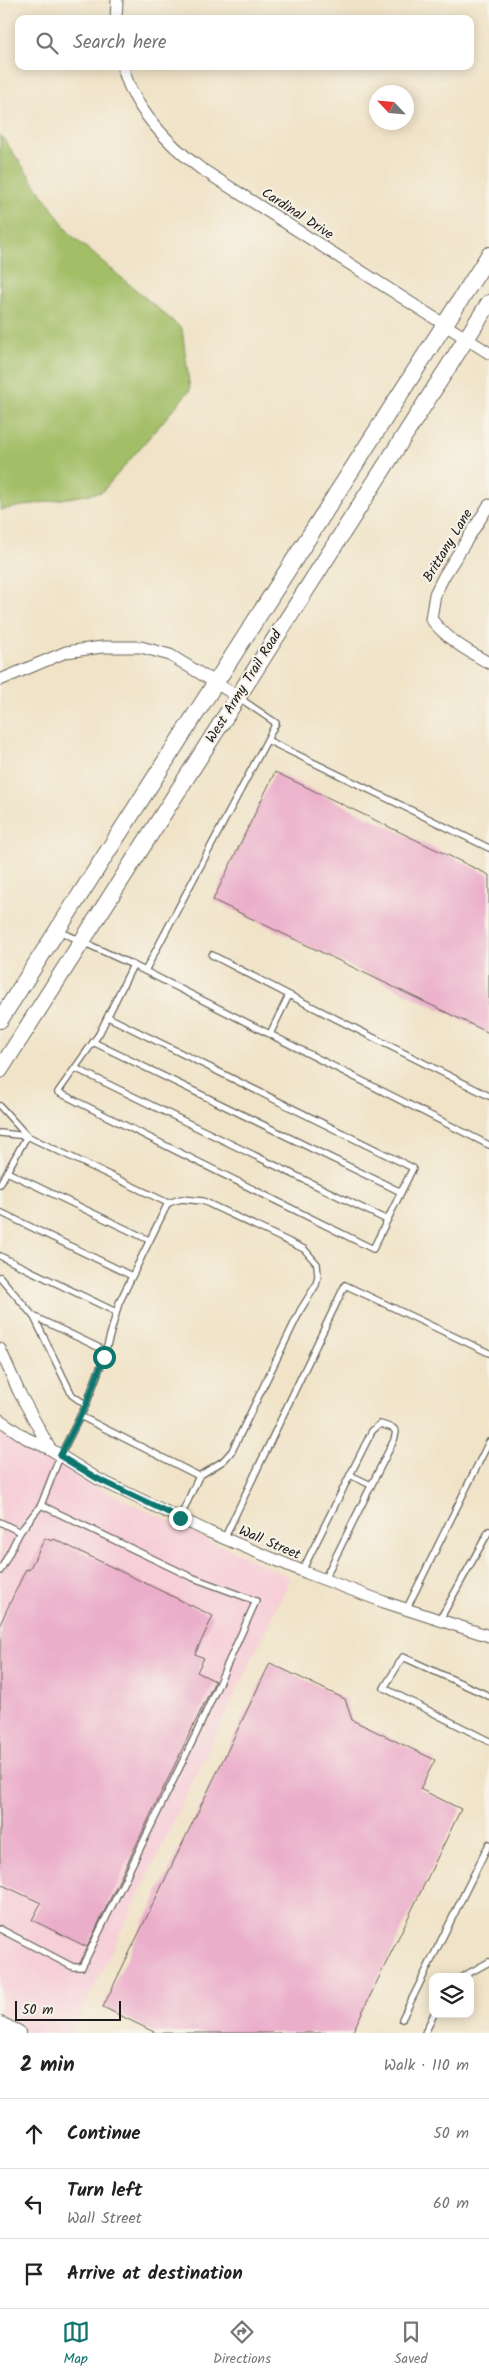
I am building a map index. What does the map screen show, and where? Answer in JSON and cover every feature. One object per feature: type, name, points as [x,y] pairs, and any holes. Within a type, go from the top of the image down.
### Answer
[{"type":"main road","name":"West Army Trail Road","points":[[0,1020],[489,255]]},
{"type":"main road","name":"West Army Trail Road","points":[[0,1070],[489,303]]},
{"type":"main road","points":[[0,2025],[17,2033]]},
{"type":"street","points":[[116,15],[117,0]]},
{"type":"street","name":"Cardinal Drive","points":[[124,70],[125,76],[146,114],[181,154],[207,173],[489,353]]},
{"type":"street","name":"Brittany Lane","points":[[489,505],[444,576],[435,594],[431,619],[445,636],[489,663]]},
{"type":"street","points":[[0,680],[66,652],[102,647],[141,647],[170,655],[237,696]]},
{"type":"street","points":[[0,1349],[27,1407],[55,1452]]},
{"type":"street","name":"Wall Street","points":[[0,1420],[26,1438],[55,1452],[98,1479],[224,1539],[324,1580],[406,1610],[489,1636]]},
{"type":"lane","points":[[145,971],[276,724],[237,696]]},
{"type":"lane","points":[[267,740],[489,848]]},
{"type":"lane","points":[[58,930],[133,965],[489,1145]]},
{"type":"lane","points":[[212,955],[489,1096]]},
{"type":"lane","points":[[108,1017],[413,1168],[373,1248],[58,1092],[108,1017],[133,965]]},
{"type":"lane","points":[[270,1034],[290,995]]},
{"type":"lane","points":[[93,1042],[401,1192]]},
{"type":"lane","points":[[75,1068],[387,1220]]},
{"type":"lane","points":[[0,1106],[27,1136]]},
{"type":"lane","points":[[0,1133],[27,1136],[168,1203],[181,1199],[203,1201],[304,1249],[317,1264],[316,1285],[301,1309],[232,1451],[223,1461],[199,1476],[180,1518]]},
{"type":"lane","points":[[0,1184],[27,1136]]},
{"type":"lane","points":[[7,1172],[149,1240]]},
{"type":"lane","points":[[0,1569],[20,1532],[41,1505],[55,1452],[86,1405],[106,1351],[116,1312],[168,1203]]},
{"type":"lane","points":[[0,1212],[132,1276]]},
{"type":"lane","points":[[0,1256],[116,1312]]},
{"type":"lane","points":[[0,1277],[33,1316],[72,1395],[86,1405]]},
{"type":"lane","points":[[224,1539],[345,1285],[489,1353]]},
{"type":"lane","points":[[33,1316],[106,1351]]},
{"type":"lane","points":[[80,1416],[199,1476]]},
{"type":"lane","points":[[302,1571],[372,1431],[380,1424],[387,1425],[396,1432],[394,1440],[324,1580]]},
{"type":"lane","points":[[406,1610],[489,1442]]},
{"type":"lane","points":[[350,1475],[371,1485]]},
{"type":"lane","points":[[0,1929],[74,1967],[82,1967],[196,1734],[256,1601],[191,1577],[41,1505]]},
{"type":"lane","points":[[0,1522],[20,1532]]},
{"type":"lane","points":[[440,1621],[489,1531]]},
{"type":"lane","points":[[489,1696],[403,1657],[384,1688],[489,1741]]},
{"type":"lane","points":[[402,2019],[489,1844]]},
{"type":"lane","points":[[469,1973],[489,1962]]},
{"type":"lane","points":[[425,2033],[432,2018]]},
{"type":"shaded area","points":[[0,1426],[94,1486],[291,1578],[72,2033],[28,2033],[0,2019]]},
{"type":"green space","points":[[0,134],[70,234],[182,329],[190,390],[102,492],[0,510]]},
{"type":"building","points":[[275,772],[489,875],[489,1033],[213,900]]},
{"type":"building","points":[[45,1538],[52,1541],[54,1539],[213,1616],[195,1654],[204,1658],[197,1672],[215,1681],[87,1947],[32,1920],[41,1903],[0,1884],[0,1624],[26,1569],[29,1570]]},
{"type":"building","points":[[270,1663],[345,1699],[352,1720],[435,1760],[420,1789],[461,1809],[352,2033],[156,2033],[103,2007]]},
{"type":"route","points":[[104,1357],[86,1405],[60,1456],[98,1479],[180,1518]]}]
